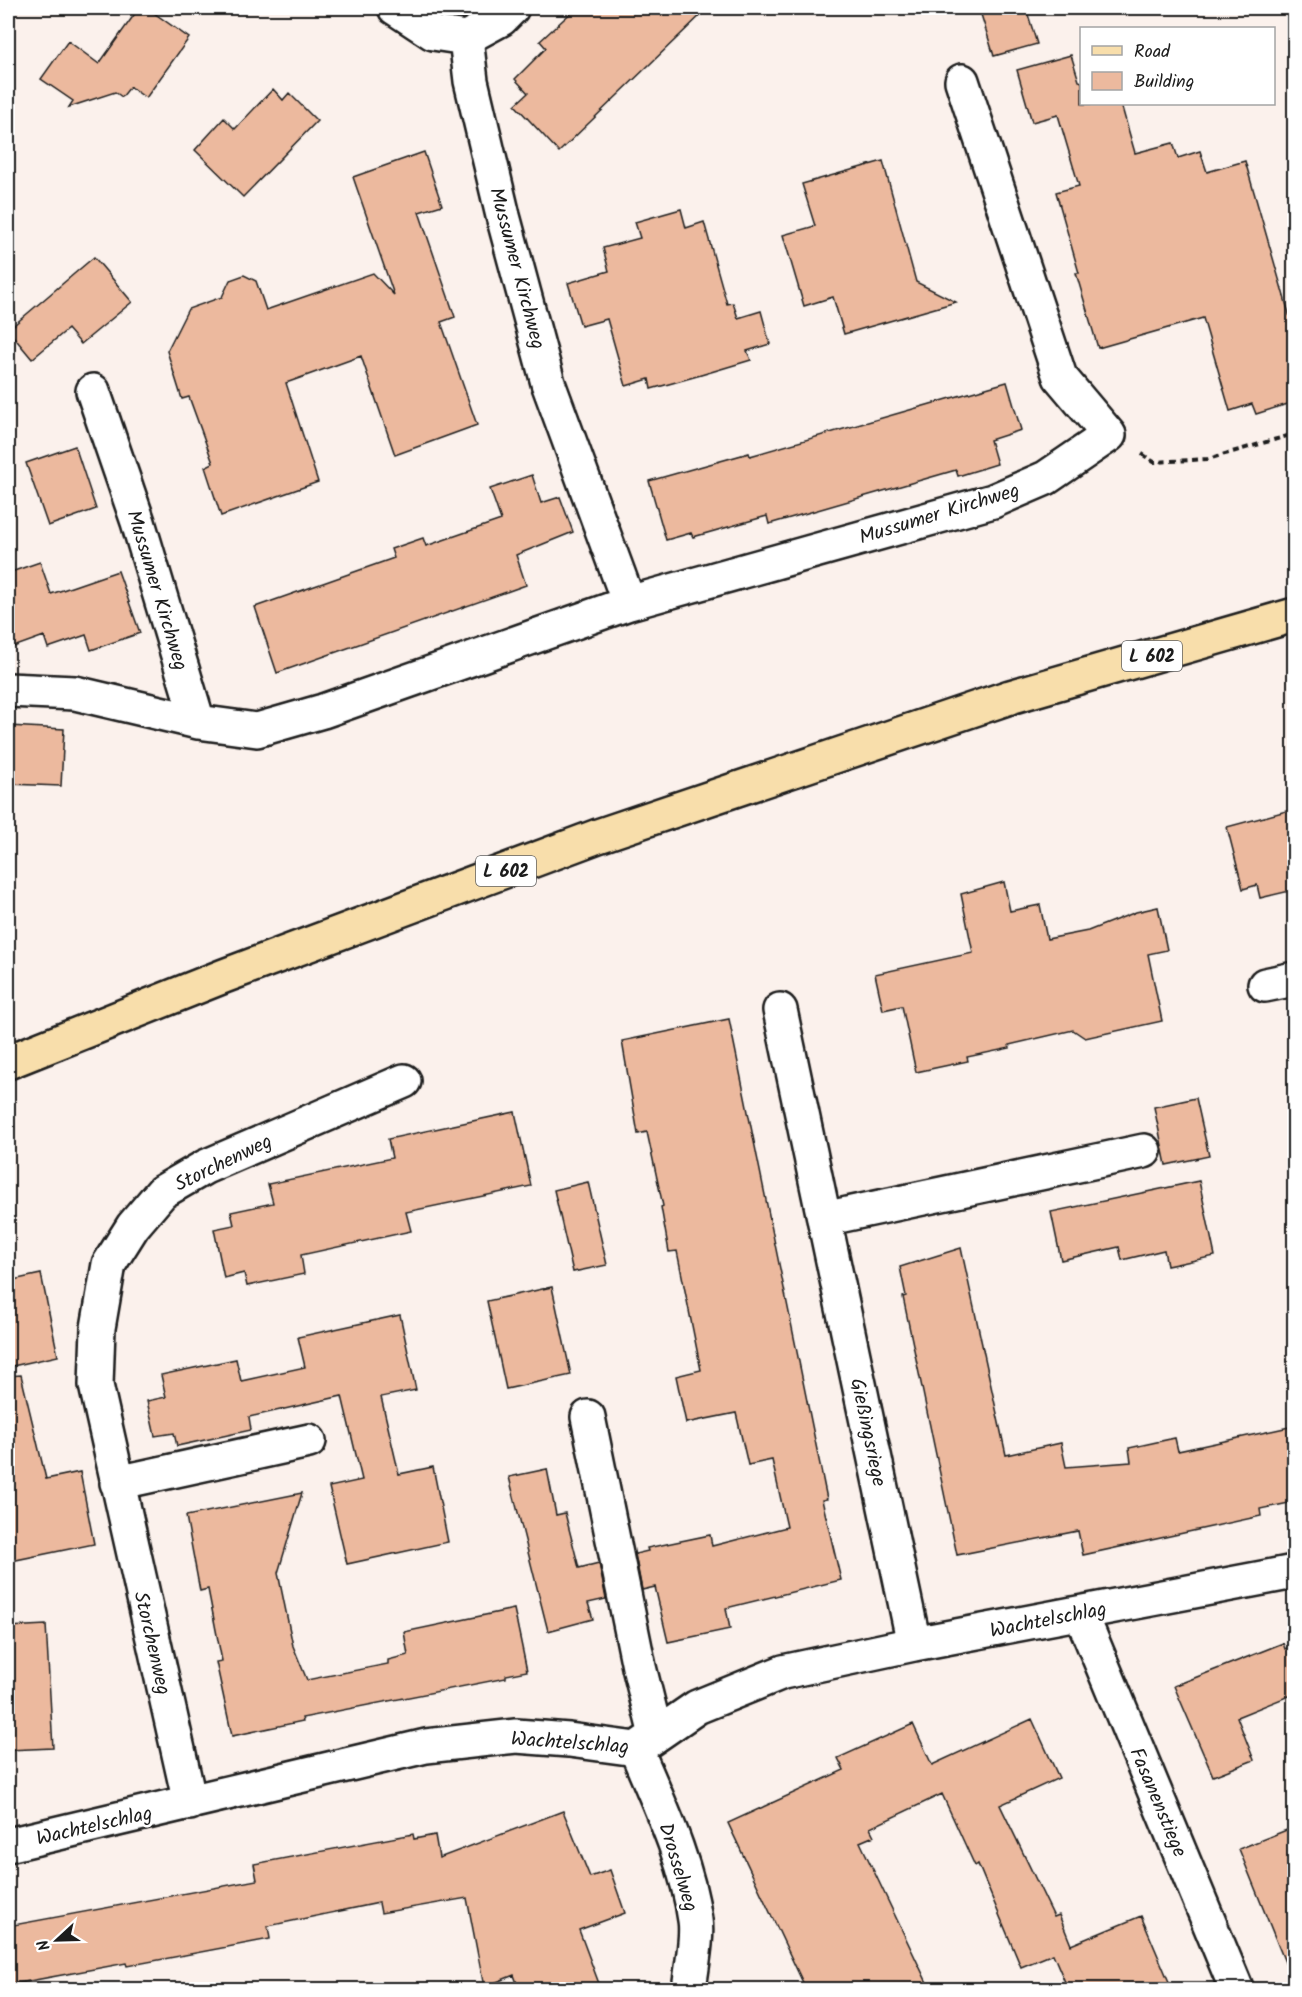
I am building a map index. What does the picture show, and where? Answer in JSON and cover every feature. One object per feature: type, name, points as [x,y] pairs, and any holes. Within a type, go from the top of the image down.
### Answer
[{"type":"main road","name":"L 602","points":[[8,1062],[224,976],[598,837],[1010,697],[1294,615]]},
{"type":"street","points":[[395,8],[433,33],[466,38],[501,19],[512,8]]},
{"type":"street","name":"Mussumer Kirchweg","points":[[466,38],[471,81],[495,182],[548,382],[629,603]]},
{"type":"street","points":[[962,81],[1060,376],[1109,435]]},
{"type":"street","name":"Mussumer Kirchweg","points":[[93,391],[138,522],[198,722]]},
{"type":"street","name":"Mussumer Kirchweg","points":[[8,690],[75,693],[198,722],[257,730],[323,711],[629,603],[993,501],[1046,478],[1109,435]]},
{"type":"street","name":"Gießingsriege","points":[[780,1010],[914,1644]]},
{"type":"street","name":"Storchenweg","points":[[190,1803],[96,1385],[98,1328],[109,1264],[133,1226],[162,1192],[206,1167],[404,1081]]},
{"type":"street","points":[[824,1219],[1144,1151]]},
{"type":"street","name":"Drosselweg","points":[[588,1418],[639,1667],[646,1742],[663,1814],[683,1870],[696,1922],[689,1989]]},
{"type":"street","points":[[117,1483],[309,1441]]},
{"type":"street","name":"Wachtelschlag","points":[[8,1845],[426,1746],[516,1736],[646,1742],[697,1707],[783,1672],[914,1644],[1294,1572]]},
{"type":"street","name":"Fasanenstiege","points":[[1081,1614],[1237,1989]]},
{"type":"path","points":[[1109,435],[1154,462],[1208,459],[1294,434]]},
{"type":"building","points":[[139,8],[147,8],[189,38],[146,98],[130,87],[122,97],[115,92],[69,107],[73,101],[41,79],[68,41],[99,64]]},
{"type":"building","points":[[576,8],[708,8],[559,152],[515,105],[528,93],[515,79],[546,48],[540,41]]},
{"type":"building","points":[[979,8],[1026,8],[1037,44],[994,56]]},
{"type":"building","points":[[1071,55],[1080,81],[1080,105],[1121,105],[1135,153],[1173,143],[1178,158],[1200,151],[1207,172],[1245,161],[1294,331],[1294,402],[1256,414],[1252,404],[1230,411],[1203,318],[1098,348],[1056,192],[1079,186],[1058,115],[1032,122],[1017,70]]},
{"type":"building","points":[[273,89],[283,100],[289,93],[317,121],[243,197],[195,150],[224,118],[235,129]]},
{"type":"building","points":[[424,152],[442,205],[419,212],[455,317],[441,322],[477,425],[395,455],[361,356],[286,383],[318,482],[221,516],[205,467],[213,463],[189,397],[182,399],[167,351],[188,309],[222,297],[230,280],[244,275],[256,281],[266,310],[373,273],[394,295],[353,177]]},
{"type":"building","points":[[883,161],[916,282],[956,302],[844,334],[833,297],[804,306],[783,235],[815,226],[802,184]]},
{"type":"building","points":[[681,209],[686,228],[704,222],[727,304],[733,303],[738,318],[761,311],[770,344],[747,351],[751,360],[701,375],[651,389],[649,379],[626,386],[607,319],[581,326],[568,283],[609,271],[603,248],[640,238],[635,222]]},
{"type":"building","points":[[94,257],[132,302],[81,344],[68,329],[32,359],[8,330]]},
{"type":"building","points":[[1007,382],[1021,430],[990,440],[997,464],[958,476],[956,470],[769,524],[767,516],[693,537],[691,533],[666,540],[649,481],[749,453],[750,456]]},
{"type":"building","points":[[75,446],[96,509],[48,526],[26,463]]},
{"type":"building","points":[[532,475],[541,503],[560,497],[573,532],[516,555],[526,585],[277,673],[255,607],[394,558],[391,549],[423,538],[426,546],[501,520],[490,489]]},
{"type":"building","points":[[40,562],[51,594],[118,571],[140,633],[91,650],[86,635],[48,648],[44,636],[8,649],[8,573]]},
{"type":"building","points":[[8,726],[64,729],[61,786],[8,784]]},
{"type":"building","points":[[1294,809],[1294,890],[1260,898],[1257,885],[1243,889],[1227,827]]},
{"type":"building","points":[[1004,882],[1010,911],[1040,905],[1047,939],[1088,931],[1136,912],[1158,907],[1167,950],[1148,954],[1162,1021],[1085,1038],[1073,1030],[1009,1045],[1010,1048],[967,1057],[968,1061],[916,1072],[902,1006],[883,1010],[875,974],[973,953],[961,894]]},
{"type":"building","points":[[729,1019],[827,1499],[822,1500],[841,1580],[726,1608],[730,1629],[668,1642],[655,1587],[642,1590],[635,1554],[648,1551],[647,1548],[710,1535],[712,1546],[787,1527],[772,1460],[748,1465],[736,1413],[686,1423],[676,1376],[701,1370],[677,1251],[669,1252],[661,1207],[663,1206],[647,1132],[638,1134],[622,1041]]},
{"type":"building","points":[[1196,1098],[1209,1156],[1166,1165],[1154,1107]]},
{"type":"building","points":[[515,1112],[531,1186],[406,1212],[411,1231],[301,1255],[304,1274],[247,1286],[244,1273],[224,1278],[214,1229],[234,1225],[231,1212],[273,1203],[268,1184],[392,1158],[388,1139]]},
{"type":"building","points":[[1199,1181],[1215,1256],[1167,1266],[1164,1250],[1122,1260],[1119,1247],[1061,1260],[1051,1212]]},
{"type":"building","points":[[588,1182],[607,1265],[573,1272],[554,1190]]},
{"type":"building","points":[[961,1248],[1006,1455],[1061,1443],[1066,1467],[1131,1462],[1129,1448],[1175,1438],[1178,1451],[1294,1426],[1294,1502],[1260,1509],[1261,1516],[1083,1555],[1078,1531],[957,1555],[903,1297],[906,1296],[900,1267]]},
{"type":"building","points":[[41,1274],[58,1356],[8,1367],[8,1281]]},
{"type":"building","points":[[552,1287],[571,1375],[506,1389],[487,1301]]},
{"type":"building","points":[[400,1315],[416,1390],[381,1397],[399,1474],[433,1467],[448,1542],[347,1564],[329,1487],[362,1480],[342,1396],[249,1417],[251,1430],[177,1446],[174,1433],[155,1436],[147,1401],[166,1397],[161,1375],[236,1359],[241,1381],[305,1367],[298,1337]]},
{"type":"building","points":[[21,1375],[46,1479],[80,1472],[94,1544],[11,1561],[8,1543],[8,1376]]},
{"type":"building","points":[[547,1469],[556,1515],[565,1513],[579,1568],[599,1563],[606,1599],[588,1603],[593,1619],[548,1631],[509,1477]]},
{"type":"building","points":[[302,1493],[278,1573],[293,1646],[307,1680],[388,1664],[388,1660],[408,1655],[404,1632],[514,1609],[527,1671],[506,1675],[506,1678],[302,1718],[303,1721],[232,1736],[216,1662],[222,1661],[208,1589],[200,1591],[186,1516]]},
{"type":"building","points":[[46,1625],[53,1748],[8,1750],[8,1627]]},
{"type":"building","points":[[1283,1643],[1285,1649],[1294,1645],[1294,1694],[1237,1717],[1254,1760],[1213,1776],[1174,1686]]},
{"type":"building","points":[[1032,1719],[1059,1778],[1000,1805],[1054,1917],[1059,1915],[1071,1945],[1141,1916],[1172,1989],[1068,1989],[1053,1954],[1021,1967],[978,1864],[975,1866],[942,1794],[870,1828],[874,1836],[860,1842],[930,1989],[806,1989],[728,1823],[844,1770],[838,1758],[913,1724],[932,1765]]},
{"type":"building","points":[[563,1811],[590,1877],[610,1870],[625,1913],[579,1930],[601,1989],[519,1989],[514,1975],[484,1987],[467,1898],[381,1913],[379,1903],[268,1926],[270,1939],[127,1966],[126,1963],[8,1985],[8,1926],[257,1880],[254,1864],[413,1834],[414,1839],[435,1835],[439,1858]]},
{"type":"building","points":[[1294,1827],[1294,1982],[1293,1982],[1239,1849]]}]
